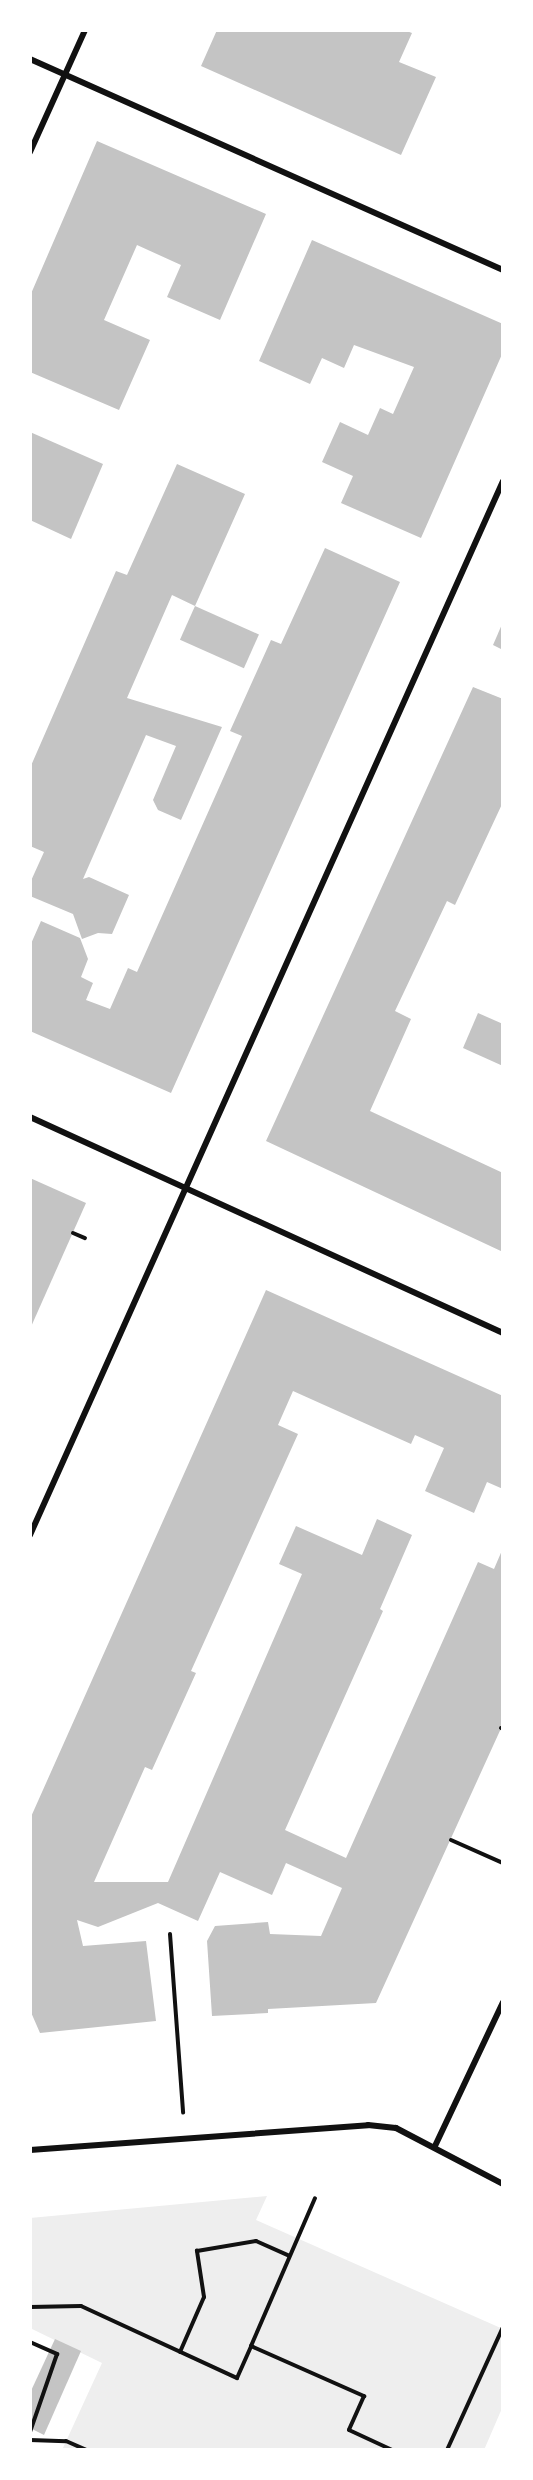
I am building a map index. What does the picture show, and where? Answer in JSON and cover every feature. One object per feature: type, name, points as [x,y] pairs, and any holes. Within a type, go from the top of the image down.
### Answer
[{"type":"street","points":[[30,152],[85,30]]},
{"type":"street","points":[[30,59],[503,270]]},
{"type":"street","points":[[30,1535],[503,481]]},
{"type":"street","points":[[30,1117],[503,1333]]},
{"type":"street","points":[[435,2146],[503,2002]]},
{"type":"street","points":[[30,2150],[368,2125],[396,2128],[435,2146],[503,2184]]},
{"type":"path","points":[[72,1233],[85,1238]]},
{"type":"path","points":[[451,1840],[503,1863]]},
{"type":"path","points":[[170,1934],[185,2139]]},
{"type":"path","points":[[30,2307],[81,2306],[237,2378],[315,2198]]},
{"type":"path","points":[[180,2352],[204,2297],[197,2251],[256,2241],[289,2256]]},
{"type":"path","points":[[447,2450],[503,2327]]},
{"type":"path","points":[[30,2342],[57,2354],[30,2432]]},
{"type":"path","points":[[251,2346],[364,2396],[349,2430],[392,2450]]},
{"type":"path","points":[[30,2440],[66,2441],[86,2450]]},
{"type":"shaded area","points":[[267,2196],[256,2220],[503,2329],[503,2406],[484,2450],[62,2450],[102,2363],[30,2328],[30,2218]]},
{"type":"building","points":[[217,30],[404,30],[412,33],[399,62],[436,77],[401,155],[201,66]]},
{"type":"building","points":[[97,141],[266,214],[220,320],[167,297],[181,265],[137,245],[104,320],[150,340],[119,410],[30,372],[30,296]]},
{"type":"building","points":[[312,240],[503,324],[503,352],[421,538],[341,503],[353,476],[322,462],[340,422],[368,435],[380,408],[393,414],[414,367],[354,345],[344,368],[322,358],[310,384],[259,361]]},
{"type":"building","points":[[30,432],[103,464],[71,539],[30,520]]},
{"type":"building","points":[[177,464],[245,494],[195,606],[172,595],[127,698],[222,727],[181,820],[158,810],[153,800],[176,746],[146,735],[83,879],[89,877],[129,895],[112,934],[98,933],[82,939],[73,914],[30,896],[30,883],[44,852],[30,846],[30,768],[116,571],[127,575]]},
{"type":"building","points":[[325,548],[400,582],[171,1093],[30,1031],[30,946],[41,921],[80,938],[88,959],[81,977],[93,983],[86,1000],[110,1009],[128,968],[137,972],[242,736],[230,731],[271,640],[281,644]]},
{"type":"building","points":[[195,606],[259,634],[244,668],[180,640]]},
{"type":"building","points":[[503,622],[503,650],[493,645]]},
{"type":"building","points":[[473,687],[503,699],[503,802],[455,905],[447,901],[395,1011],[411,1019],[370,1111],[503,1173],[503,1252],[266,1141]]},
{"type":"building","points":[[478,1013],[503,1024],[503,1066],[463,1048]]},
{"type":"building","points":[[30,1178],[86,1203],[30,1329]]},
{"type":"building","points":[[266,1290],[503,1396],[503,1489],[487,1482],[474,1513],[425,1491],[444,1448],[415,1435],[411,1444],[293,1391],[278,1425],[298,1434],[191,1671],[196,1673],[152,1770],[145,1767],[94,1882],[168,1882],[302,1574],[279,1564],[296,1526],[362,1555],[377,1519],[412,1535],[380,1609],[383,1611],[285,1830],[346,1858],[478,1562],[494,1569],[503,1548],[503,1724],[376,2003],[268,2009],[268,2013],[212,2016],[207,1941],[215,1926],[268,1922],[270,1934],[321,1936],[342,1888],[286,1863],[272,1895],[220,1872],[198,1921],[158,1903],[98,1927],[77,1920],[83,1946],[146,1941],[156,2021],[40,2033],[30,2010],[30,1819]]},
{"type":"building","points":[[55,2339],[81,2351],[44,2435],[30,2428],[30,2393]]}]
